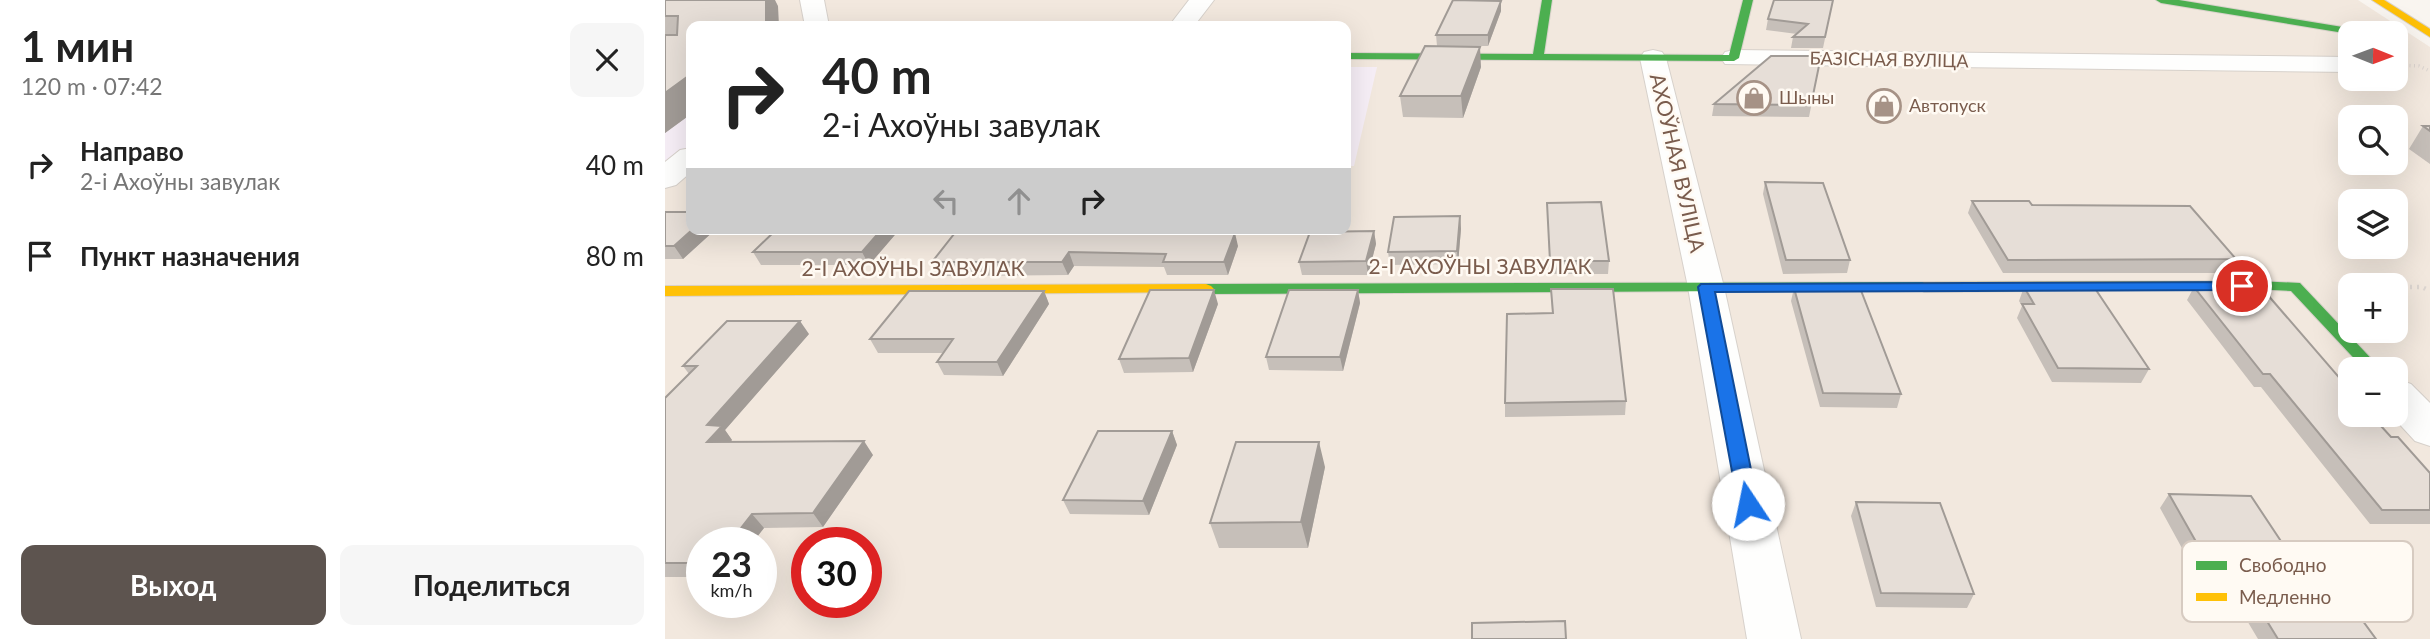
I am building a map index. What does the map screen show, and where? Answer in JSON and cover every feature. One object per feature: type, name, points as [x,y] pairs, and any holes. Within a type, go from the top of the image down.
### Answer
[{"type":"street","points":[[812,0],[816,21]]},
{"type":"street","points":[[1185,21],[1202,0]]},
{"type":"street","points":[[1538,58],[1548,0]]},
{"type":"street","points":[[1734,58],[1748,0]]},
{"type":"street","points":[[2161,0],[2338,29]]},
{"type":"street","points":[[2377,0],[2430,34]]},
{"type":"street","points":[[2408,41],[2430,45]]},
{"type":"street","name":"БАЗІСНАЯ ВУЛІЦА","points":[[1351,56],[2338,65]]},
{"type":"street","name":"АХОЎНАЯ ВУЛІЦА","points":[[1653,58],[1706,287],[1774,639]]},
{"type":"street","points":[[665,178],[686,161]]},
{"type":"street","name":"2-І АХОЎНЫ ЗАВУЛАК","points":[[665,291],[2295,286],[2362,357]]},
{"type":"street","points":[[2408,407],[2430,430]]},
{"type":"path","points":[[2408,65],[2419,65],[2430,71]]},
{"type":"path","points":[[2408,286],[2430,290]]},
{"type":"shaded area","points":[[665,0],[2358,0],[2390,21],[2338,21],[2338,91],[2408,91],[2408,33],[2430,47],[2430,639],[665,639]]},
{"type":"shaded area","points":[[665,62],[686,62],[686,157],[676,157],[665,165]]},
{"type":"shaded area","points":[[1351,67],[1377,67],[1354,166],[1351,166]]},
{"type":"building","points":[[665,0],[766,0],[766,21],[686,21],[686,78],[665,93],[665,35],[677,35],[678,16],[665,16]]},
{"type":"building","points":[[1453,0],[1501,1],[1488,35],[1436,35]]},
{"type":"building","points":[[1774,0],[1833,0],[1825,37],[1793,37],[1808,24],[1768,19]]},
{"type":"building","points":[[1425,46],[1480,47],[1461,96],[1400,96]]},
{"type":"building","points":[[1771,56],[1821,56],[1811,105],[1714,104]]},
{"type":"building","points":[[1765,182],[1823,183],[1850,260],[1786,260]]},
{"type":"building","points":[[1972,201],[2029,201],[2032,205],[2190,206],[2236,259],[2008,260]]},
{"type":"building","points":[[1601,202],[1609,261],[1550,261],[1547,203]]},
{"type":"building","points":[[665,212],[686,212],[686,235],[674,246],[665,246]]},
{"type":"building","points":[[1460,216],[1457,251],[1388,252],[1394,217]]},
{"type":"building","points":[[1351,231],[1374,231],[1366,261],[1299,262],[1309,235],[1351,235]]},
{"type":"building","points":[[771,235],[877,235],[862,252],[753,252]]},
{"type":"building","points":[[953,235],[1234,235],[1224,262],[1163,262],[1166,254],[1069,252],[1062,262],[932,262]]},
{"type":"building","points":[[2260,286],[2338,376],[2338,427],[2382,427],[2391,437],[2398,437],[2430,473],[2430,510],[2382,510],[2270,374],[2263,374],[2194,287]]},
{"type":"building","points":[[2024,287],[2094,287],[2149,369],[2058,368],[2022,304],[2034,304]]},
{"type":"building","points":[[1794,288],[1860,288],[1901,394],[1823,393]]},
{"type":"building","points":[[1551,289],[1613,289],[1626,401],[1505,403],[1507,314],[1553,313]]},
{"type":"building","points":[[1150,290],[1214,290],[1189,358],[1119,359]]},
{"type":"building","points":[[1289,290],[1358,290],[1340,357],[1266,357]]},
{"type":"building","points":[[909,291],[1044,291],[997,362],[937,362],[953,339],[870,339]]},
{"type":"building","points":[[727,321],[800,321],[707,425],[722,426],[707,442],[864,441],[813,513],[752,514],[742,527],[686,527],[686,563],[665,563],[665,398],[697,366],[683,366]]},
{"type":"building","points":[[1098,431],[1172,431],[1143,501],[1063,500]]},
{"type":"building","points":[[1236,442],[1319,442],[1301,522],[1210,523]]},
{"type":"building","points":[[2169,494],[2251,496],[2281,541],[2196,541]]},
{"type":"building","points":[[1856,502],[1940,503],[1974,594],[1881,593]]},
{"type":"building","points":[[1565,621],[1566,639],[1472,639],[1472,623]]},
{"type":"building","points":[[2268,622],[2364,622],[2376,639],[2278,639]]},
{"type":"traffic: fast","points":[[1538,58],[1547,0]]},
{"type":"traffic: fast","points":[[1351,56],[1734,58],[1748,0]]},
{"type":"traffic: fast","points":[[2161,0],[2338,29]]},
{"type":"traffic: fast","points":[[2256,286],[2295,286],[2362,357]]},
{"type":"traffic: fast","points":[[1206,289],[1924,287]]},
{"type":"traffic: slow","points":[[2377,0],[2430,34]]},
{"type":"traffic: slow","points":[[1924,287],[2256,286]]},
{"type":"traffic: slow","points":[[665,291],[1206,289]]},
{"type":"place","name":"Шыны","points":[[1754,98]]},
{"type":"place","name":"Автопуск","points":[[1884,106]]},
{"type":"route","points":[[1748,504],[1706,287],[2242,286]]}]
